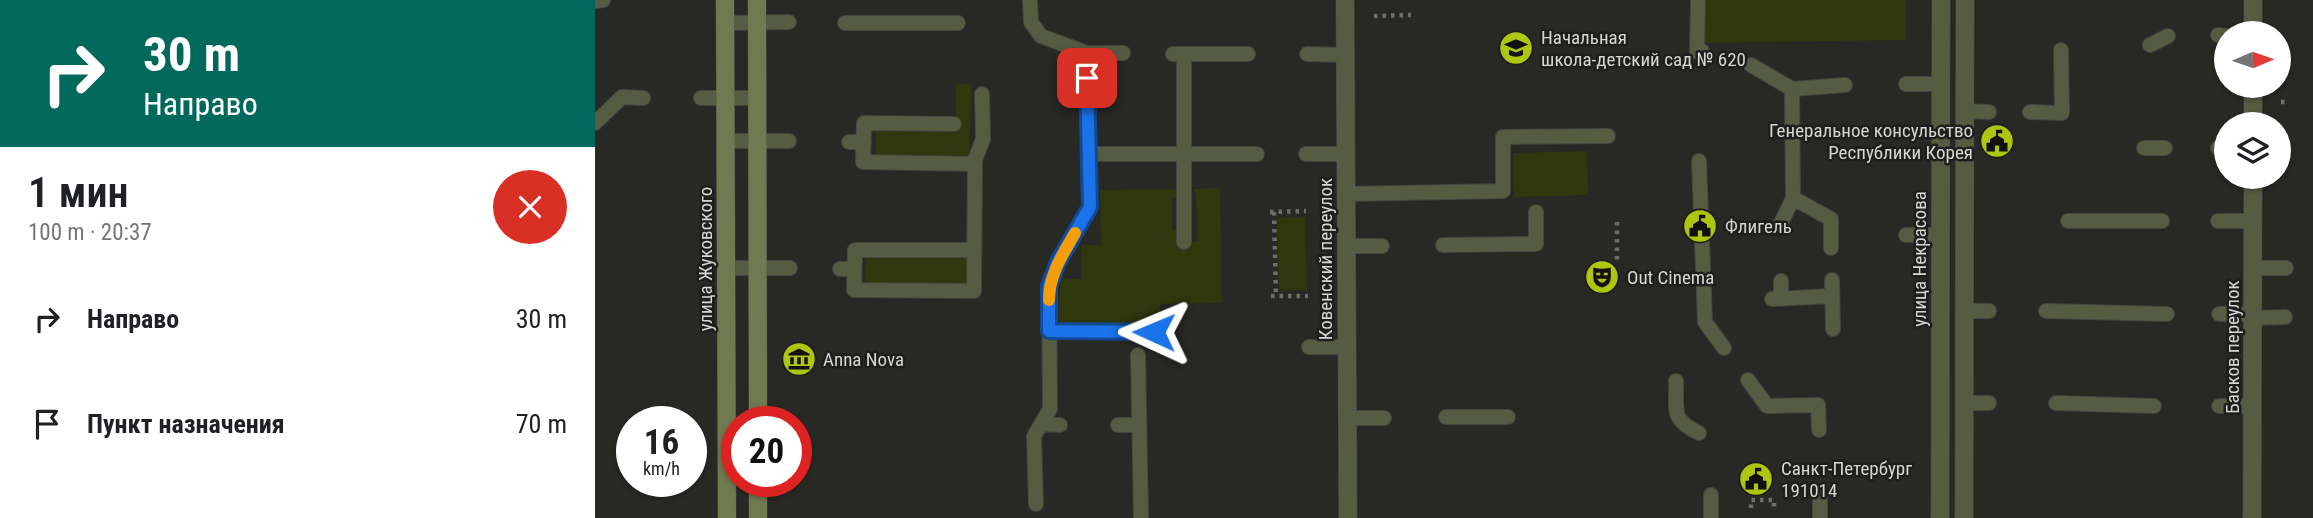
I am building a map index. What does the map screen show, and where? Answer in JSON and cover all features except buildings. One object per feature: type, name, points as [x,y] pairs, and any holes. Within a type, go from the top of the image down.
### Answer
[{"type":"main road","name":"улица Жуковского","points":[[725,0],[727,518]]},
{"type":"main road","points":[[757,0],[758,406]]},
{"type":"main road","points":[[758,497],[758,518]]},
{"type":"street","name":"Ковенский переулок","points":[[1345,0],[1348,518]]},
{"type":"street","name":"улица Некрасова","points":[[1940,518],[1941,0]]},
{"type":"street","points":[[1964,518],[1965,0]]},
{"type":"street","points":[[2253,0],[2253,21]]},
{"type":"street","name":"Басков переулок","points":[[2252,518],[2253,189]]},
{"type":"lane","points":[[595,1],[603,0]]},
{"type":"lane","points":[[1030,0],[1024,22],[1041,36],[1087,53],[1122,53]]},
{"type":"lane","points":[[1698,0],[1697,52],[1702,51]]},
{"type":"lane","points":[[725,23],[789,22]]},
{"type":"lane","points":[[845,23],[958,23]]},
{"type":"lane","points":[[2150,45],[2168,36]]},
{"type":"lane","points":[[2030,112],[2062,113],[2061,50]]},
{"type":"lane","points":[[1037,510],[1034,436],[1050,408],[1049,286],[1058,262],[1090,207],[1087,53]]},
{"type":"lane","points":[[1184,242],[1184,154],[1179,54],[1248,54]]},
{"type":"lane","points":[[1307,54],[1345,55]]},
{"type":"lane","points":[[1751,65],[1792,89],[1845,85]]},
{"type":"lane","points":[[1906,84],[1940,84]]},
{"type":"lane","points":[[1780,225],[1793,198],[1792,89]]},
{"type":"lane","points":[[974,250],[855,250],[847,269],[854,290],[974,291],[975,164],[983,139],[982,94]]},
{"type":"lane","points":[[595,123],[622,97],[643,98]]},
{"type":"lane","points":[[701,98],[757,97]]},
{"type":"lane","points":[[1965,111],[1989,112]]},
{"type":"lane","points":[[954,124],[864,124],[856,142],[863,162],[975,164]]},
{"type":"lane","points":[[1346,194],[1503,191],[1503,137],[1608,136]]},
{"type":"lane","points":[[726,141],[789,141]]},
{"type":"lane","points":[[2144,148],[2165,148]]},
{"type":"lane","points":[[1089,154],[1257,154]]},
{"type":"lane","points":[[1306,154],[1345,154]]},
{"type":"lane","points":[[1699,161],[1705,322],[1724,348]]},
{"type":"lane","points":[[1793,198],[1831,219],[1833,240]]},
{"type":"lane","points":[[1443,246],[1536,244],[1536,212]]},
{"type":"lane","points":[[2068,221],[2162,221]]},
{"type":"lane","points":[[2218,221],[2253,221]]},
{"type":"lane","points":[[1906,235],[1940,235]]},
{"type":"lane","points":[[1346,246],[1382,246]]},
{"type":"lane","points":[[726,268],[790,268]]},
{"type":"lane","points":[[2253,268],[2286,268]]},
{"type":"lane","points":[[1832,280],[1833,330]]},
{"type":"lane","points":[[1781,281],[1777,298],[1832,296]]},
{"type":"lane","points":[[1965,311],[1989,311]]},
{"type":"lane","points":[[2046,311],[2167,314]]},
{"type":"lane","points":[[2219,314],[2285,317]]},
{"type":"lane","points":[[1049,331],[1154,332]]},
{"type":"lane","points":[[1309,347],[1347,347]]},
{"type":"lane","points":[[1138,355],[1141,518]]},
{"type":"lane","points":[[1748,380],[1767,406],[1818,405],[1819,430]]},
{"type":"lane","points":[[1676,381],[1677,414],[1682,425],[1699,433]]},
{"type":"lane","points":[[1964,403],[1989,403]]},
{"type":"lane","points":[[2056,403],[2154,406]]},
{"type":"lane","points":[[2219,406],[2253,406]]},
{"type":"lane","points":[[1446,417],[1508,417]]},
{"type":"lane","points":[[1347,418],[1384,418]]},
{"type":"lane","points":[[1041,424],[1060,425]]},
{"type":"lane","points":[[1118,425],[1139,425]]},
{"type":"lane","points":[[1820,493],[1820,518]]},
{"type":"lane","points":[[1711,495],[1711,518]]},
{"type":"path","points":[[1374,16],[1411,15]]},
{"type":"path","points":[[1306,211],[1272,212],[1273,296],[1308,296]]},
{"type":"path","points":[[1617,222],[1617,261]]},
{"type":"path","points":[[1751,508],[1751,500],[1774,499],[1774,508]]},
{"type":"green space","points":[[1702,0],[1906,0],[1906,40],[1701,43]]},
{"type":"green space","points":[[956,84],[972,84],[969,156],[876,156],[876,131],[956,132]]},
{"type":"green space","points":[[1587,151],[1588,195],[1514,197],[1513,153]]},
{"type":"green space","points":[[1220,188],[1222,303],[1160,304],[1160,337],[1058,340],[1060,278],[1081,279],[1082,245],[1101,245],[1100,190],[1177,189],[1178,198],[1172,198],[1172,230],[1178,230],[1179,242],[1198,242],[1196,196],[1193,189]]},
{"type":"green space","points":[[1305,217],[1307,290],[1279,290],[1277,218]]},
{"type":"green space","points":[[866,255],[967,256],[967,286],[865,284]]},
{"type":"slow traffic","points":[[1049,300],[1049,286],[1058,262],[1075,233]]},
{"type":"place","name":"Начальная школа-детский сад № 620","points":[[1516,48]]},
{"type":"place","name":"Генеральное консульство Республики Корея","points":[[1997,141]]},
{"type":"place","name":"Флигель","points":[[1700,226]]},
{"type":"place","name":"Out Cinema","points":[[1602,277]]},
{"type":"place","name":"Anna Nova","points":[[799,359]]},
{"type":"place","name":"Санкт-Петербург 191014","points":[[1756,479]]},
{"type":"route","points":[[1087,78],[1090,207],[1058,262],[1049,286],[1049,331],[1154,332]]}]
